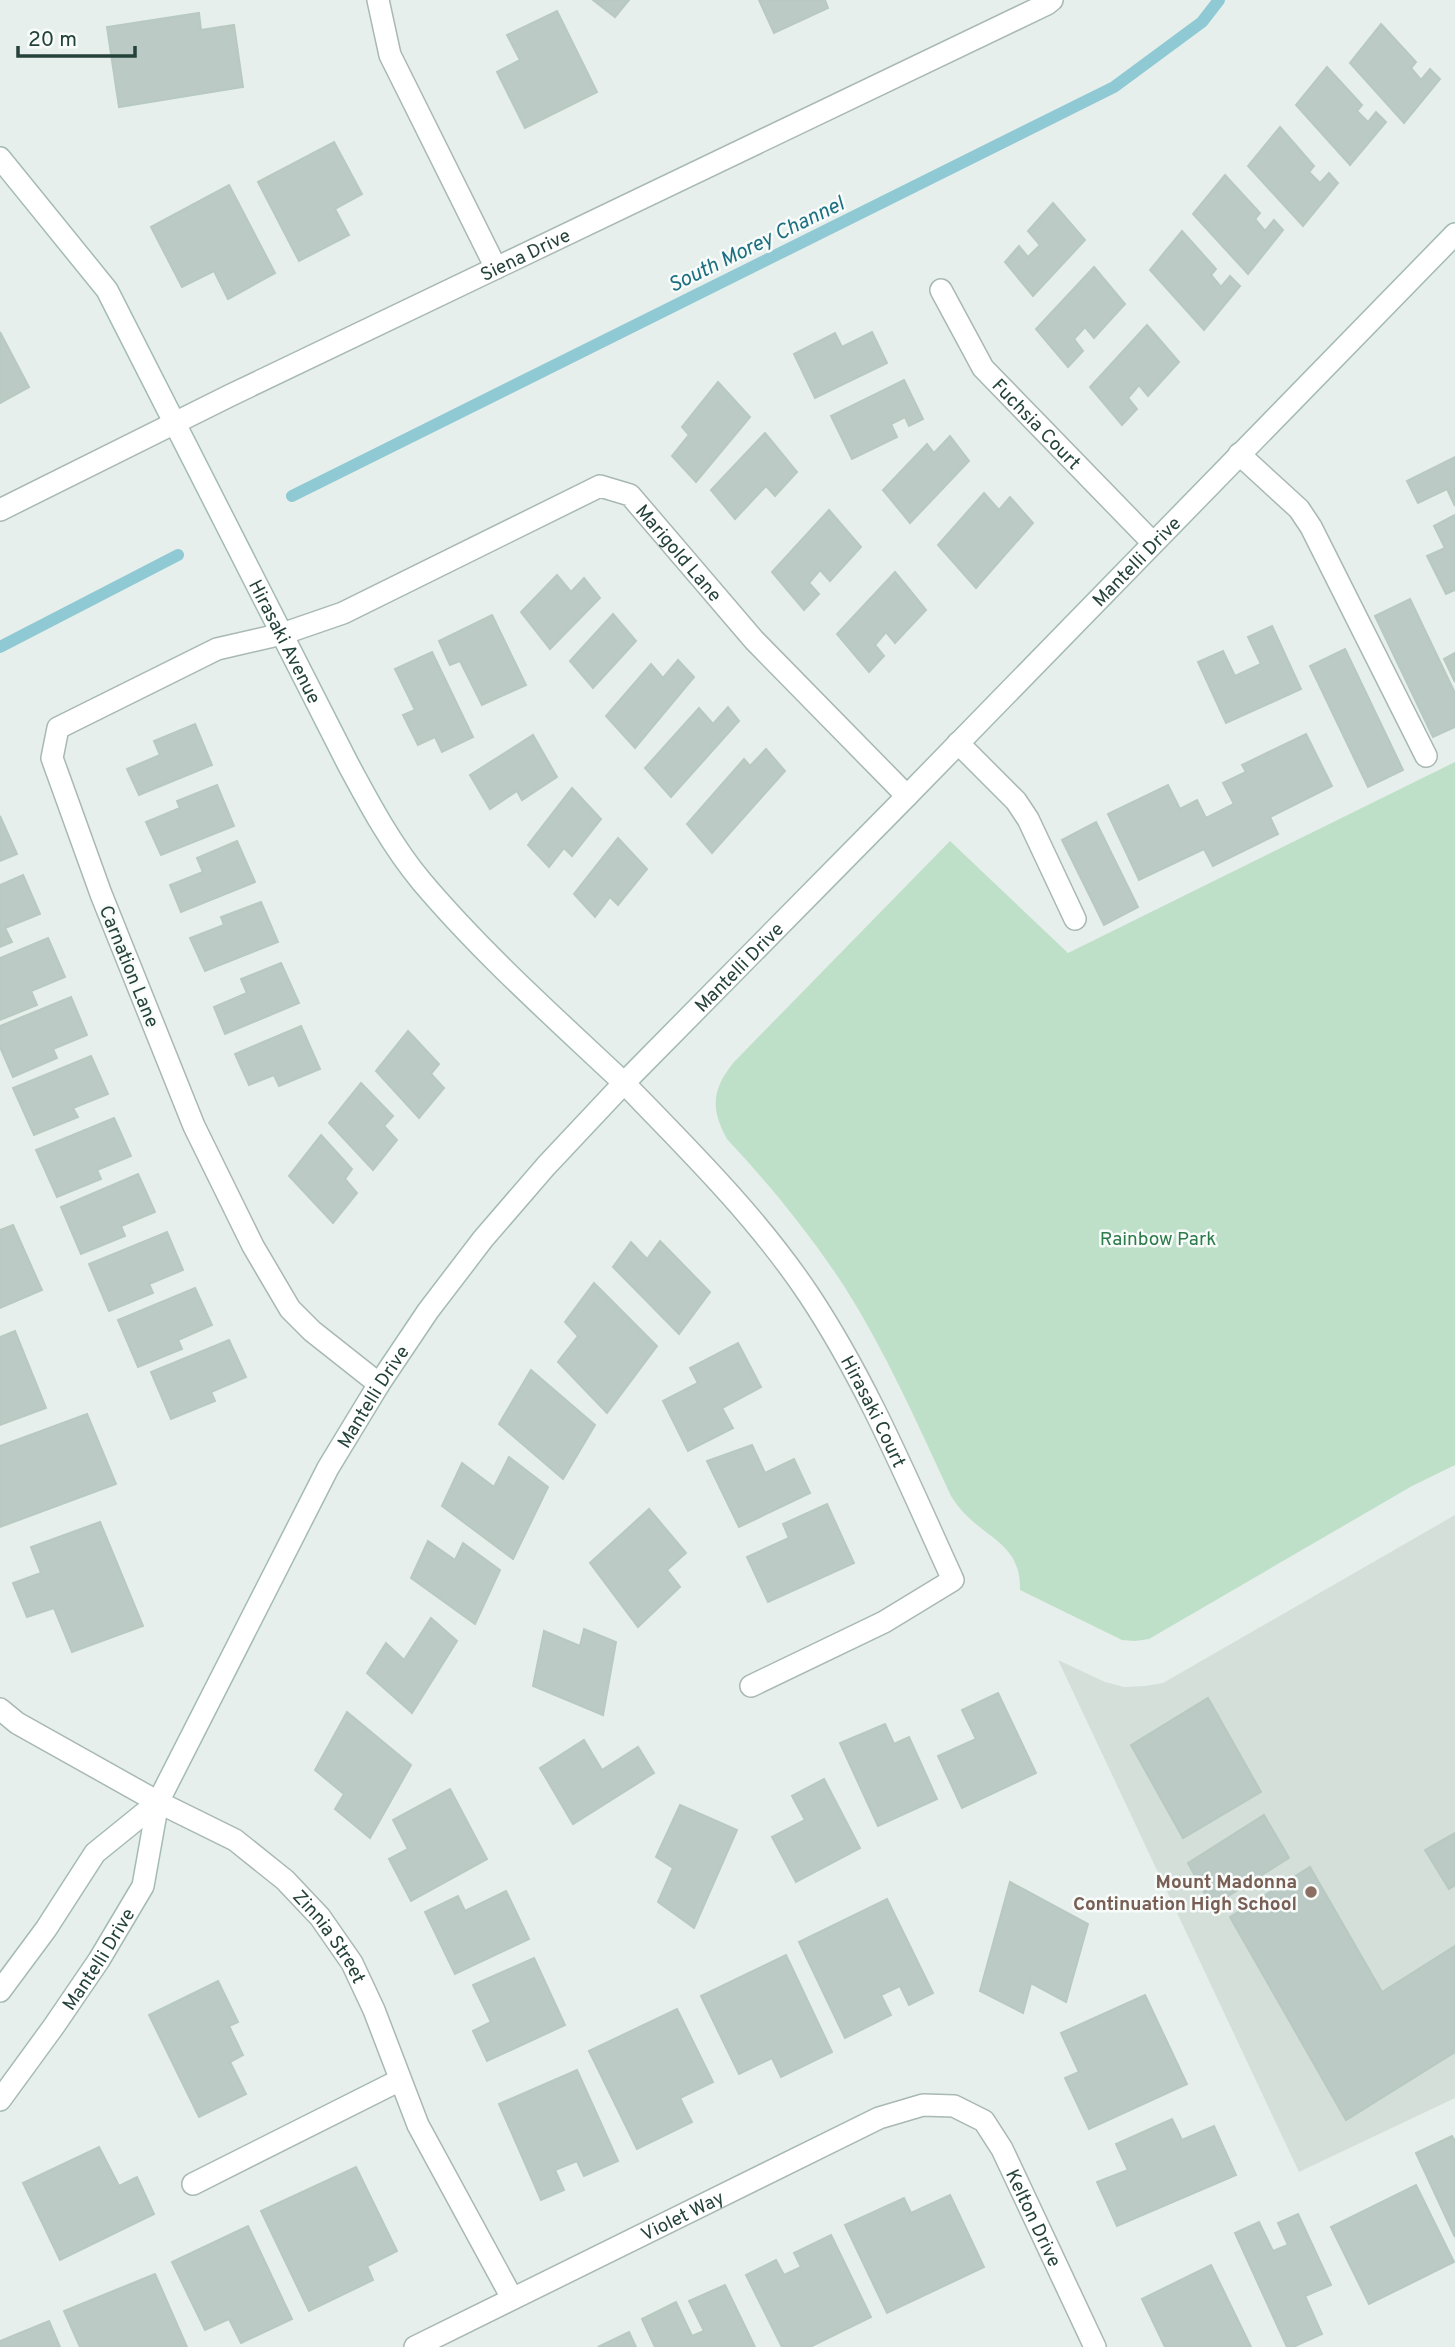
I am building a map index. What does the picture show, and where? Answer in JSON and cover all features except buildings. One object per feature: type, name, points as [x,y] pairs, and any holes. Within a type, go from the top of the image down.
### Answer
[{"type":"street","points":[[378,0],[390,55],[495,268]]},
{"type":"street","name":"Siena Drive","points":[[0,510],[1052,0]]},
{"type":"street","name":"Hirasaki Avenue","points":[[0,158],[107,290],[383,828],[421,881],[472,937],[624,1083]]},
{"type":"street","name":"Mantelli Drive","points":[[0,2100],[99,1959],[143,1886],[158,1801],[328,1468],[379,1384],[428,1311],[484,1239],[546,1166],[624,1083],[1455,234]]},
{"type":"street","name":"Fuchsia Court","points":[[941,290],[983,368],[1153,543]]},
{"type":"street","points":[[1239,454],[1298,509],[1311,527],[1426,756]]},
{"type":"street","name":"Marigold Lane","points":[[282,634],[343,613],[600,486],[629,495],[754,640],[907,796]]},
{"type":"street","name":"Carnation Lane","points":[[282,634],[217,649],[58,728],[52,758],[102,894],[194,1126],[253,1246],[290,1309],[312,1331],[379,1384]]},
{"type":"street","points":[[958,743],[1016,801],[1028,819],[1075,919]]},
{"type":"street","name":"Hirasaki Court","points":[[624,1083],[760,1227],[809,1296],[855,1373],[953,1580],[884,1622],[751,1686]]},
{"type":"street","name":"Zinnia Street","points":[[0,1709],[17,1723],[235,1840],[285,1880],[320,1917],[352,1963],[374,2010],[418,2125],[512,2298]]},
{"type":"street","name":"Mantelli Drive","points":[[0,1992],[46,1929],[95,1853],[158,1801]]},
{"type":"street","points":[[193,2183],[400,2080]]},
{"type":"street","name":"Violet Way","points":[[415,2347],[878,2118],[923,2105],[954,2106]]},
{"type":"street","name":"Kelton Drive","points":[[954,2106],[984,2121],[1002,2149],[1095,2347]]},
{"type":"shaded area","name":"Mount Madonna Continuation High School","points":[[1455,1515],[1455,2098],[1299,2172],[1058,1660],[1105,1682],[1124,1687],[1163,1683]]},
{"type":"green space","name":"Rainbow Park","points":[[1455,762],[1455,1465],[1412,1486],[1149,1639],[1122,1640],[1020,1590],[1019,1575],[1010,1553],[956,1503],[888,1363],[844,1286],[789,1210],[727,1139],[716,1108],[721,1081],[734,1062],[950,841],[1068,953]]},
{"type":"waterway","name":"South Morey Channel","points":[[292,496],[1114,87],[1202,22],[1219,0]]},
{"type":"waterway","name":"South Morey Channel","points":[[0,647],[178,555]]},
{"type":"place","name":"Mount Madonna Continuation High School","points":[[1311,1892]]}]
